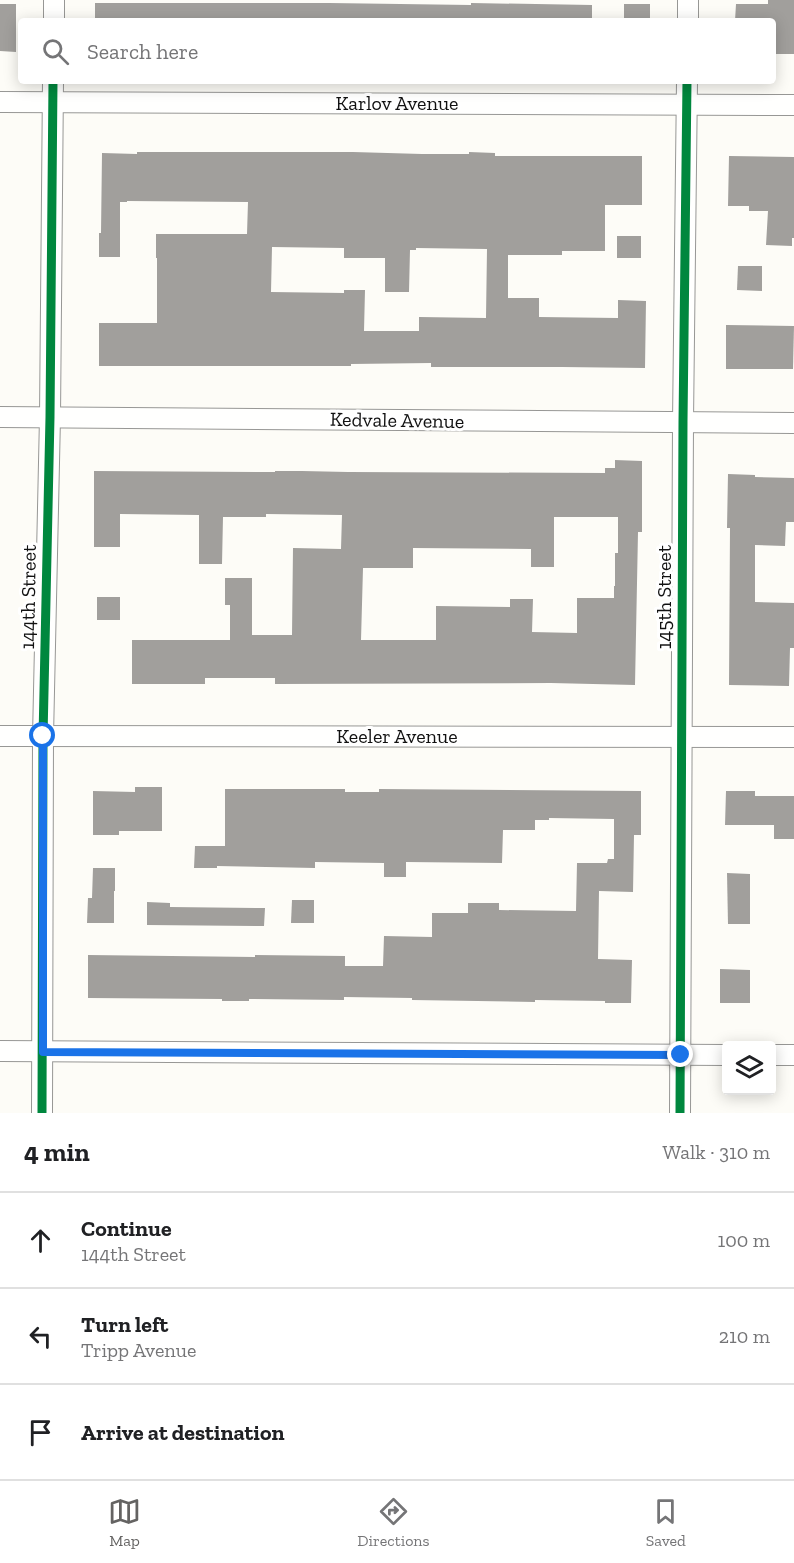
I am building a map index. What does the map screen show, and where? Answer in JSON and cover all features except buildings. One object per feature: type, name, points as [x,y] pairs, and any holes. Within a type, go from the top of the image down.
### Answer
[{"type":"street","points":[[54,0],[54,18]]},
{"type":"street","points":[[688,0],[688,18]]},
{"type":"street","name":"144th Street","points":[[42,1113],[43,736],[50,417],[53,84]]},
{"type":"street","name":"145th Street","points":[[680,1113],[687,84]]},
{"type":"street","name":"Karlov Avenue","points":[[0,102],[794,105]]},
{"type":"street","name":"Kedvale Avenue","points":[[0,417],[794,423]]},
{"type":"street","name":"Keeler Avenue","points":[[0,736],[794,737]]},
{"type":"street","points":[[0,1051],[722,1055]]},
{"type":"street","points":[[776,1055],[794,1056]]},
{"type":"cycle path","points":[[42,1113],[43,737],[50,417],[53,84]]},
{"type":"cycle path","points":[[680,1113],[687,84]]},
{"type":"route","points":[[43,736],[43,1052],[681,1055]]}]
